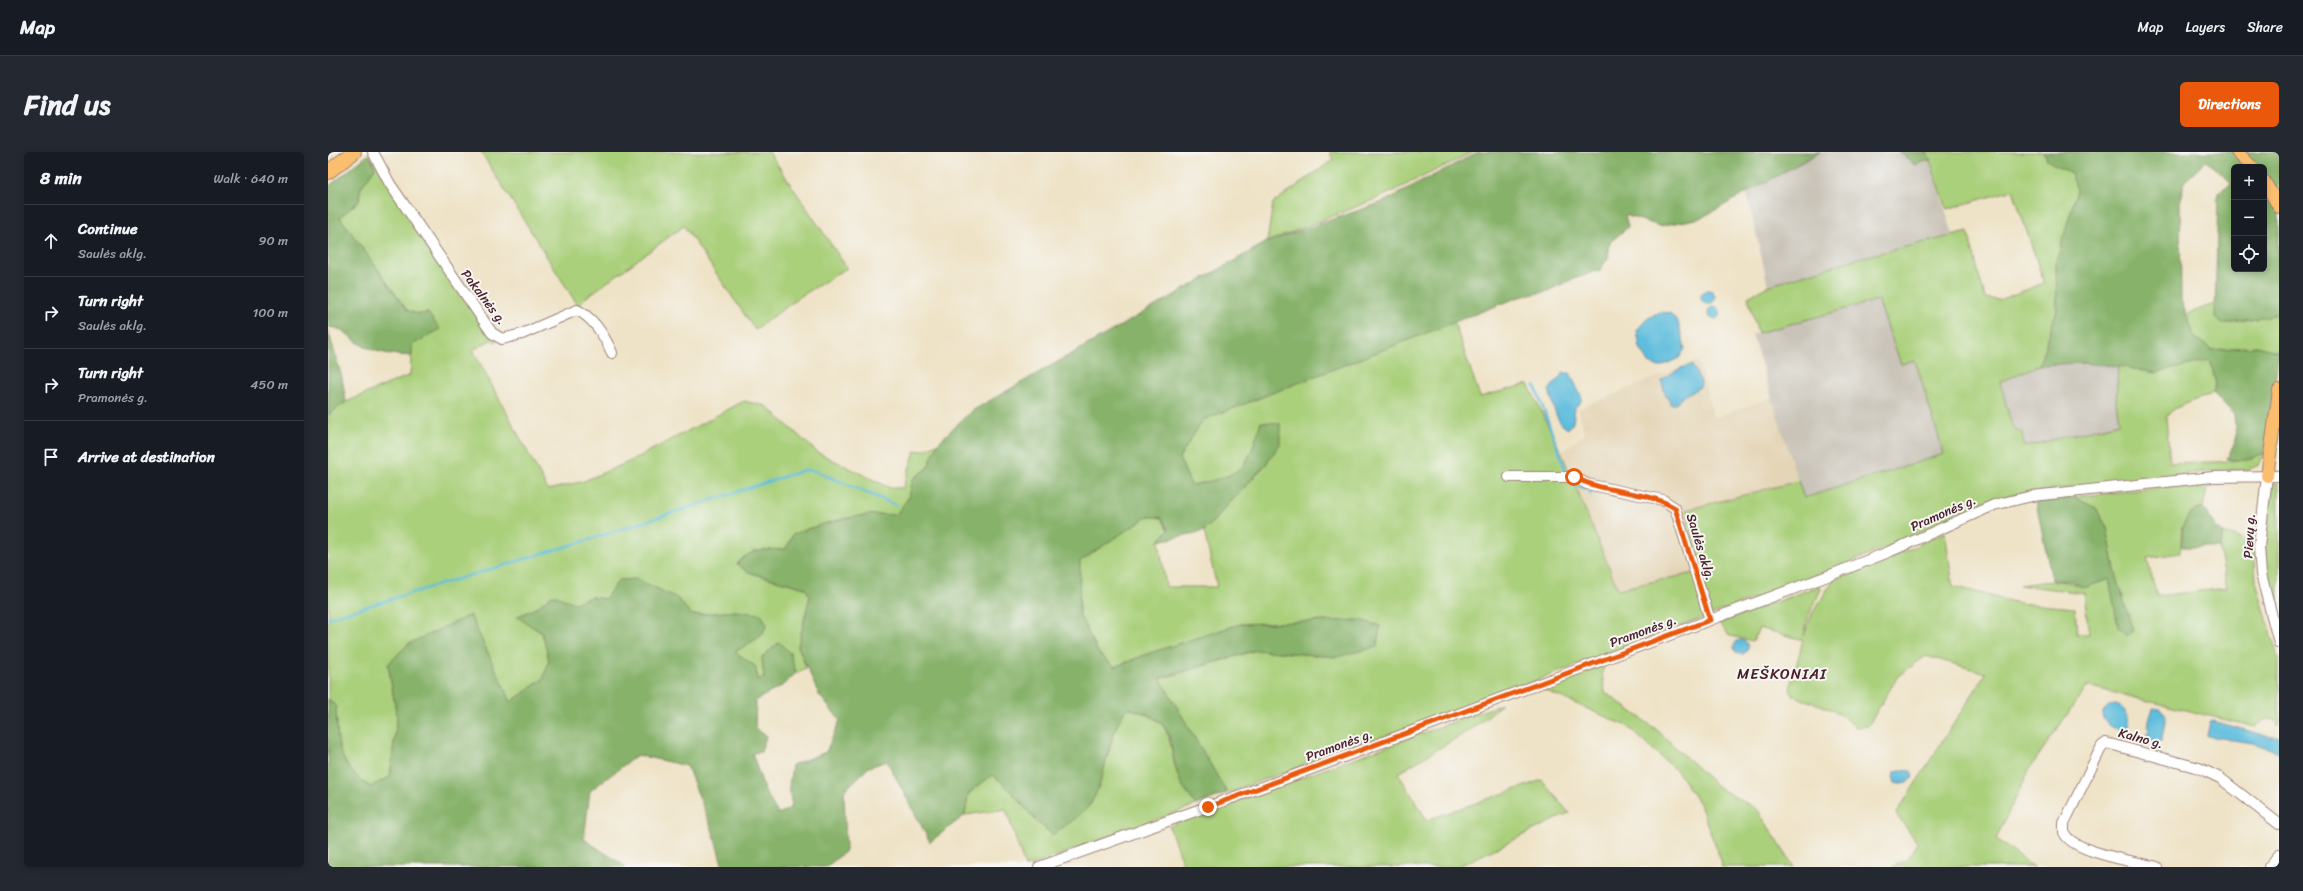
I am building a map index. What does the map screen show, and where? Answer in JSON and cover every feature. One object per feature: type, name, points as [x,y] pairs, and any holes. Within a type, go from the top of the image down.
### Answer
[{"type":"highway","points":[[328,172],[354,152]]},
{"type":"main road","points":[[2237,152],[2249,164]]},
{"type":"main road","points":[[2267,186],[2279,207]]},
{"type":"main road","points":[[2267,476],[2279,390]]},
{"type":"street","name":"Pakalnės g.","points":[[373,152],[390,184],[492,333],[502,339],[522,334],[577,310],[586,314],[606,340],[612,353]]},
{"type":"street","name":"Pievų g.","points":[[2267,476],[2258,547],[2261,574],[2279,643]]},
{"type":"street","name":"Pramonės g.","points":[[1039,867],[1215,804],[1710,620],[1892,551],[1994,505],[2032,496],[2075,491],[2214,477],[2279,476]]},
{"type":"street","name":"Saulės aklg.","points":[[1509,477],[1574,477],[1587,484],[1662,500],[1675,508],[1710,620]]},
{"type":"street","name":"Kalno g.","points":[[2157,867],[2086,849],[2071,841],[2064,833],[2064,823],[2102,746],[2106,742],[2199,768],[2220,778],[2279,824]]},
{"type":"street","points":[[2269,867],[2279,855]]},
{"type":"shaded area","points":[[1820,152],[1899,152],[1915,165],[1930,160],[1953,235],[1859,258],[1768,286],[1747,193]]},
{"type":"shaded area","points":[[1878,300],[1901,364],[1915,360],[1945,454],[1803,498],[1752,334]]},
{"type":"shaded area","points":[[1698,360],[1714,418],[1772,397],[1798,481],[1686,510],[1699,572],[1618,589],[1561,452],[1585,434],[1578,409]]},
{"type":"shaded area","points":[[2079,363],[2118,366],[2116,401],[2119,423],[2024,447],[2022,433],[2012,426],[2000,382],[2039,365]]},
{"type":"green space","points":[[481,152],[769,152],[847,268],[801,296],[755,330],[684,226],[584,299],[578,306]]},
{"type":"green space","points":[[1330,152],[1473,152],[1381,197],[1267,242],[1273,203],[1333,160]]},
{"type":"green space","points":[[1478,152],[1820,152],[1701,218],[1660,226],[1625,215],[1628,227],[1610,242],[1608,258],[1600,270],[1573,279],[1545,292],[1519,297],[1203,420],[1179,458],[1191,485],[1225,477],[1241,468],[1251,453],[1261,422],[1280,423],[1280,444],[1266,464],[1204,531],[1159,541],[1168,530],[1162,518],[1148,516],[1080,561],[1079,614],[1099,654],[1115,667],[1150,653],[1240,624],[1360,620],[1380,626],[1377,647],[1336,657],[1256,650],[1160,678],[1227,793],[1196,805],[1182,785],[1169,736],[1165,728],[1157,720],[1146,714],[1128,708],[1115,730],[1101,780],[1091,803],[1079,815],[1053,835],[1037,821],[1001,781],[992,775],[968,794],[965,815],[930,842],[887,761],[869,767],[844,791],[846,851],[826,867],[723,867],[713,832],[687,766],[637,755],[590,791],[584,839],[626,867],[328,867],[328,699],[336,706],[338,742],[344,761],[359,778],[370,787],[390,777],[397,717],[388,664],[408,644],[470,615],[511,702],[543,679],[549,660],[542,633],[517,617],[536,608],[552,595],[575,603],[591,597],[605,599],[619,580],[637,579],[677,598],[692,615],[736,611],[761,614],[767,625],[761,636],[735,652],[755,666],[758,679],[764,678],[762,657],[779,642],[790,653],[796,673],[782,686],[756,700],[755,728],[766,736],[761,752],[752,753],[765,791],[778,814],[792,807],[789,787],[792,765],[826,752],[840,720],[819,695],[798,646],[810,596],[805,588],[748,572],[737,564],[742,559],[753,552],[786,549],[793,534],[831,522],[869,515],[896,515],[909,497],[913,479],[927,469],[938,443],[970,412],[1267,242],[1383,202]]},
{"type":"green space","points":[[1899,152],[1927,152],[1930,160],[1915,165]]},
{"type":"green space","points":[[1927,152],[2044,152],[2048,161],[2071,173],[2077,190],[2056,263],[2057,310],[2039,365],[2000,382],[2012,426],[2022,433],[2024,447],[2119,423],[2116,401],[2118,366],[2156,373],[2210,359],[2216,384],[2213,393],[2173,409],[2166,417],[2170,463],[2232,461],[2256,456],[2265,452],[2259,465],[2247,470],[2220,470],[2011,495],[1987,501],[1891,546],[1846,564],[1468,706],[1227,793],[1160,679],[1257,650],[1336,657],[1380,626],[1360,620],[1240,624],[1150,653],[1114,667],[1099,654],[1079,614],[1079,561],[1148,516],[1162,518],[1168,530],[1159,541],[1166,587],[1217,587],[1204,531],[1266,464],[1261,422],[1251,453],[1245,464],[1237,472],[1210,481],[1191,485],[1179,458],[1203,420],[1454,322],[1480,397],[1528,384],[1561,452],[1618,589],[1699,572],[1686,510],[1798,481],[1804,498],[1944,454],[1915,360],[1901,364],[1878,300],[1758,333],[1748,297],[1768,286],[1859,258],[1968,232],[1985,298],[1999,300],[2044,283],[2013,190],[1947,209]]},
{"type":"green space","points":[[2044,152],[2279,152],[2279,314],[2221,324],[2215,317],[2218,192],[2231,184],[2231,272],[2267,272],[2267,164],[2231,164],[2231,182],[2206,161],[2185,181],[2180,199],[2181,300],[2195,338],[2212,350],[2256,346],[2279,352],[2265,452],[2247,459],[2227,459],[2236,439],[2234,414],[2213,393],[2216,384],[2210,360],[2156,373],[2118,366],[2079,363],[2039,365],[2057,310],[2056,263],[2077,190],[2071,173],[2048,161]]},
{"type":"green space","points":[[369,154],[497,342],[491,340],[473,350],[548,490],[584,481],[633,460],[744,401],[766,406],[817,452],[890,488],[903,488],[915,451],[925,450],[938,443],[927,469],[913,479],[909,497],[896,515],[870,515],[831,522],[793,534],[786,549],[753,551],[748,572],[805,588],[810,596],[798,646],[806,668],[796,673],[790,653],[762,657],[764,678],[758,679],[755,666],[735,652],[736,611],[692,615],[677,598],[619,580],[605,599],[591,597],[575,603],[552,595],[536,608],[518,616],[542,633],[549,660],[543,679],[511,702],[470,615],[388,664],[397,717],[390,777],[370,787],[350,772],[338,747],[336,706],[328,699],[328,415],[346,402],[410,375],[412,345],[428,313],[417,314],[407,310],[339,216],[359,201],[361,187],[375,168]]},
{"type":"green space","points":[[369,154],[375,168],[361,187],[359,201],[340,217],[407,310],[417,314],[428,313],[440,329],[412,345],[412,356],[389,354],[377,351],[361,344],[340,330],[328,327],[328,187]]},
{"type":"green space","points":[[2217,303],[2215,317],[2221,324],[2279,314],[2279,352],[2256,346],[2212,350],[2195,338],[2186,314]]},
{"type":"green space","points":[[328,330],[342,378],[346,402],[328,415]]},
{"type":"green space","points":[[2208,482],[2203,508],[2190,513],[2182,527],[2180,553],[2147,558],[2157,596],[2227,588],[2219,547],[2224,533],[2254,544],[2256,582],[2279,660],[2279,726],[2273,719],[2266,719],[2255,727],[2087,686],[2030,768],[1996,839],[2033,867],[1892,867],[1908,859],[1917,842],[1896,814],[1986,673],[1926,656],[1898,676],[1868,726],[1855,727],[1842,715],[1834,711],[1793,696],[1790,689],[1803,640],[1759,628],[1753,641],[1730,636],[1719,623],[1819,586],[1821,589],[1808,617],[1804,636],[1812,614],[1834,579],[1887,560],[1945,532],[1953,586],[2018,603],[2075,608],[2077,634],[2089,634],[2084,593],[2020,585],[2061,581],[2084,588],[2109,579],[2115,570],[2107,528],[2096,508],[2073,497]]},
{"type":"green space","points":[[2271,483],[2279,483],[2279,624],[2267,573],[2265,548]]},
{"type":"green space","points":[[2073,497],[2096,508],[2107,528],[2115,570],[2133,631],[2127,636],[2118,627],[2109,579],[2084,588],[2072,581],[2052,580],[2036,502]]},
{"type":"green space","points":[[2203,508],[2217,529],[2224,533],[2219,547],[2182,547],[2182,527],[2190,513]]},
{"type":"green space","points":[[1604,665],[1602,673],[1605,692],[1657,730],[1719,788],[1757,809],[1794,867],[1721,867],[1722,863],[1700,805],[1678,772],[1627,726],[1542,689]]},
{"type":"green space","points":[[1502,704],[1473,728],[1398,773],[1427,820],[1542,780],[1569,813],[1457,867],[1184,867],[1169,826]]},
{"type":"green space","points":[[1127,708],[1157,720],[1164,728],[1168,736],[1176,770],[1182,785],[1196,805],[1027,867],[1025,867],[1006,809],[965,815],[968,794],[992,775],[1006,784],[1038,824],[1091,804],[1102,775],[1118,720]]},
{"type":"water","points":[[1705,290],[1711,290],[1715,294],[1715,300],[1711,304],[1705,304],[1701,300],[1701,294]]},
{"type":"water","points":[[1712,307],[1716,307],[1720,313],[1716,319],[1712,319],[1708,315],[1708,311]]},
{"type":"water","points":[[1659,312],[1670,313],[1678,322],[1685,349],[1679,358],[1659,367],[1649,363],[1640,348],[1637,330],[1647,319]]},
{"type":"water","points":[[1692,365],[1701,382],[1700,387],[1682,397],[1676,404],[1671,404],[1666,396],[1661,380],[1681,368]]},
{"type":"water","points":[[1563,373],[1570,373],[1582,398],[1580,403],[1575,407],[1573,423],[1568,429],[1557,417],[1549,390]]},
{"type":"water","points":[[1741,640],[1746,642],[1748,647],[1746,652],[1741,654],[1736,652],[1734,647],[1736,642]]},
{"type":"water","points":[[2115,704],[2119,705],[2126,713],[2128,728],[2124,730],[2111,726],[2103,719],[2102,715],[2104,710]]},
{"type":"water","points":[[2153,708],[2161,709],[2166,715],[2162,739],[2157,744],[2147,741],[2147,733],[2150,731],[2147,726]]},
{"type":"water","points":[[2213,721],[2271,737],[2279,737],[2279,752],[2253,743],[2207,736],[2210,722]]},
{"type":"water","points":[[1899,770],[1911,771],[1913,776],[1906,783],[1895,783],[1893,777],[1895,772]]},
{"type":"waterway","points":[[1535,386],[1567,474]]},
{"type":"waterway","points":[[328,618],[591,539],[805,470],[815,471],[896,505]]},
{"type":"waterway","points":[[1569,480],[1572,485],[1590,490],[1591,495]]},
{"type":"district","name":"MEŠKONIAI","points":[[1782,674]]},
{"type":"route","points":[[1208,807],[1710,620],[1675,508],[1662,500],[1587,484],[1574,477]]}]
